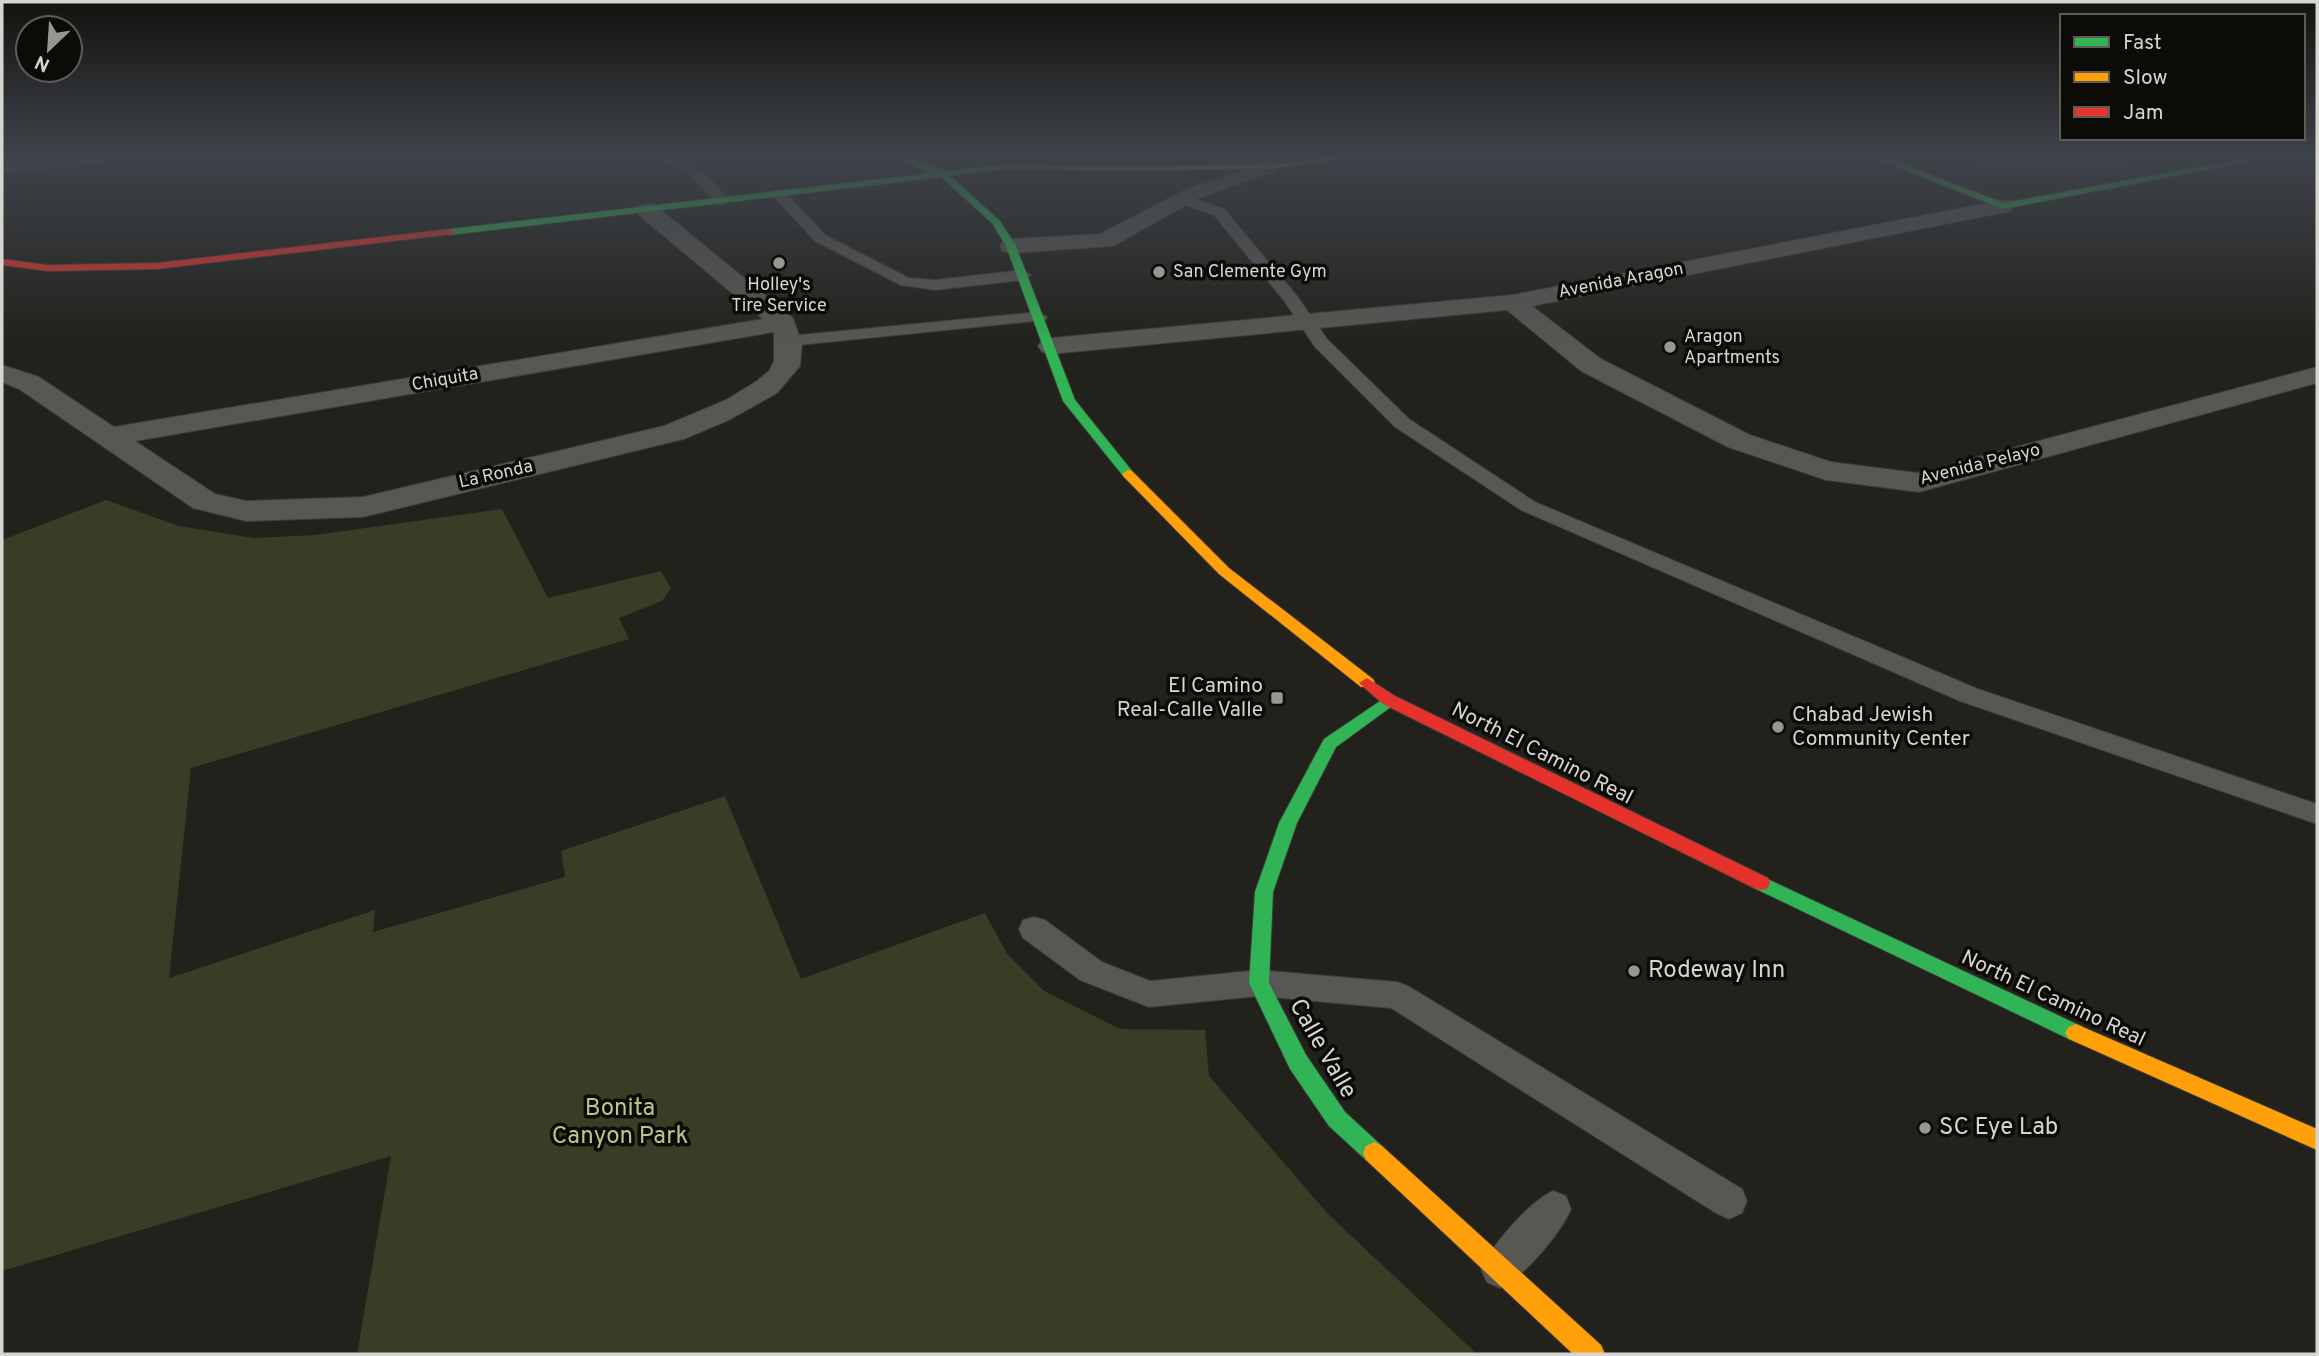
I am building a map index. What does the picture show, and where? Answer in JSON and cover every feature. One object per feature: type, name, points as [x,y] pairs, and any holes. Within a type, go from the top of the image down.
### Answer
[{"type":"street","points":[[2,262],[48,268],[157,267],[559,220]]},
{"type":"street","points":[[659,220],[787,332]]},
{"type":"street","name":"North El Camino Real","points":[[996,220],[1023,275],[1069,401],[1122,468],[1224,571],[1389,700],[1864,934],[2180,1081],[2317,1140]]},
{"type":"street","points":[[1011,246],[1105,242],[1145,220]]},
{"type":"street","name":"Avenida Aragon","points":[[1051,346],[1512,302],[1930,220]]},
{"type":"street","name":"Avenida Pelayo","points":[[1512,302],[1591,365],[1739,441],[1826,471],[1919,483],[2317,375]]},
{"type":"street","name":"La Ronda","points":[[2,373],[29,383],[204,501],[247,511],[363,507],[674,433],[722,413],[770,383],[786,367],[787,332]]},
{"type":"street","name":"Chiquita","points":[[107,437],[787,332]]},
{"type":"street","name":"Calle Valle","points":[[1389,700],[1330,743],[1287,823],[1264,892],[1259,983],[1298,1062],[1337,1119],[1592,1354]]},
{"type":"lane","points":[[803,220],[820,238],[906,282],[935,285],[1023,275]]},
{"type":"lane","points":[[1226,220],[1291,299],[1321,343],[1402,423],[1528,506],[1969,695],[2317,814]]},
{"type":"lane","points":[[787,332],[1039,317]]},
{"type":"lane","points":[[1034,929],[1091,971],[1149,994],[1259,983],[1397,995],[1729,1201]]},
{"type":"lane","points":[[1500,1269],[1553,1209]]},
{"type":"green space","name":"Bonita Canyon Park","points":[[106,500],[179,526],[254,538],[315,535],[502,509],[548,598],[661,571],[671,588],[662,601],[619,618],[629,639],[191,768],[169,978],[375,910],[373,932],[565,877],[561,851],[725,796],[801,979],[985,913],[1007,954],[1044,991],[1120,1029],[1205,1030],[1209,1076],[1328,1214],[1477,1354],[357,1354],[391,1156],[2,1271],[2,540]]},
{"type":"traffic: fast","points":[[450,232],[550,220]]},
{"type":"traffic: fast","points":[[995,220],[1011,246],[1069,401],[1128,474]]},
{"type":"traffic: fast","points":[[1374,1153],[1337,1119],[1298,1062],[1259,983],[1264,892],[1288,823],[1330,743],[1389,700]]},
{"type":"traffic: fast","points":[[1761,883],[2076,1033]]},
{"type":"traffic: slow","points":[[1128,474],[1224,571],[1367,683]]},
{"type":"traffic: slow","points":[[2076,1033],[2317,1140]]},
{"type":"traffic: slow","points":[[1374,1153],[1592,1354]]},
{"type":"traffic: jam","points":[[2,262],[48,268],[157,266],[450,232]]},
{"type":"traffic: jam","points":[[1367,683],[1389,700],[1761,883]]},
{"type":"place","name":"Holley's Tire Service","points":[[779,263]]},
{"type":"place","name":"San Clemente Gym","points":[[1159,272]]},
{"type":"place","name":"Aragon Apartments","points":[[1670,347]]},
{"type":"place","name":"El Camino Real-Calle Valle","points":[[1277,698]]},
{"type":"place","name":"Chabad Jewish Community Center","points":[[1778,727]]},
{"type":"place","name":"Rodeway Inn","points":[[1634,971]]},
{"type":"place","name":"SC Eye Lab","points":[[1925,1128]]}]
